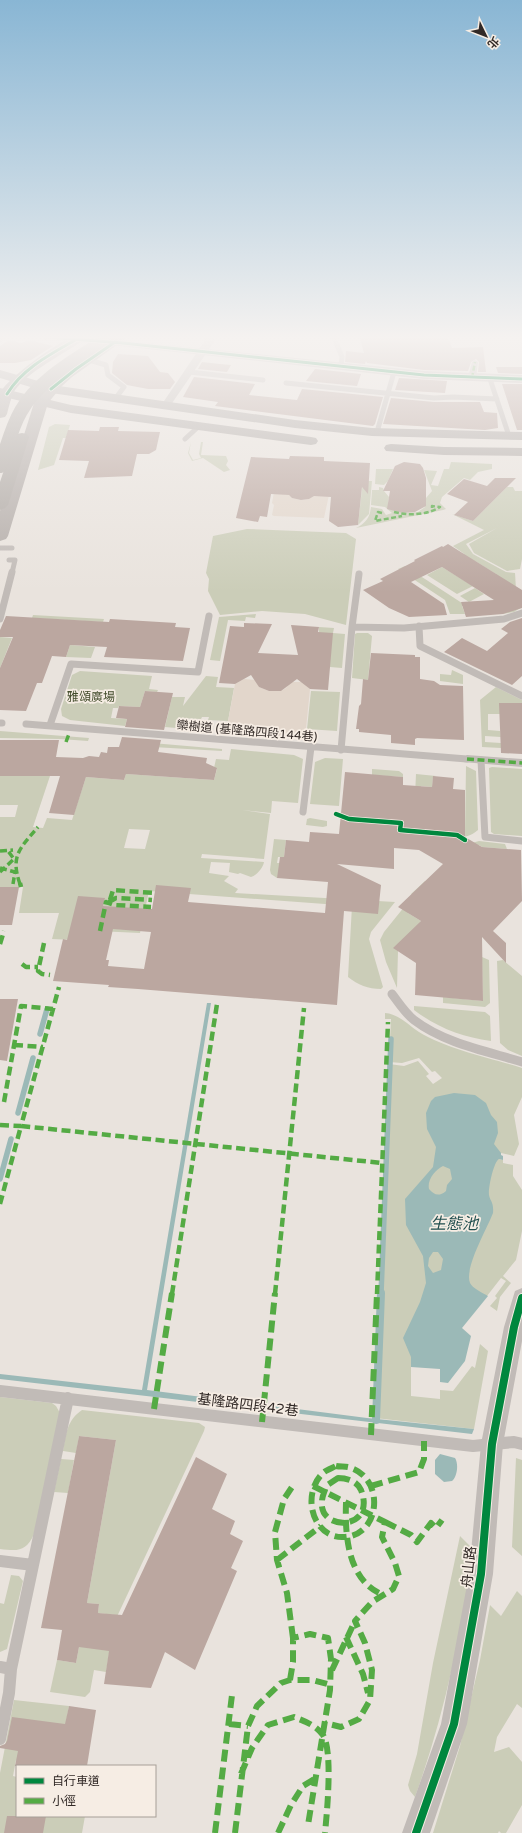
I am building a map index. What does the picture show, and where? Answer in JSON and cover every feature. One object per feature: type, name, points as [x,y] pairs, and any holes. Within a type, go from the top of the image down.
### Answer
[{"type":"highway","points":[[0,466],[17,421]]},
{"type":"highway","points":[[22,438],[19,430],[25,421]]},
{"type":"highway","points":[[0,505],[29,421]]},
{"type":"main road","points":[[0,536],[33,421]]},
{"type":"main road","points":[[152,421],[326,442]]},
{"type":"main road","points":[[203,421],[292,432],[446,445]]},
{"type":"main road","points":[[221,421],[282,429],[416,440],[470,442],[518,438]]},
{"type":"main road","points":[[270,421],[374,432],[518,438]]},
{"type":"main road","points":[[374,432],[416,440]]},
{"type":"main road","points":[[390,448],[446,445],[522,445]]},
{"type":"main road","points":[[375,447],[444,451],[522,452]]},
{"type":"street","points":[[467,759],[522,763]]},
{"type":"street","name":"舟山路","points":[[416,1833],[454,1724],[481,1574],[492,1444],[514,1326],[522,1298]]},
{"type":"lane","points":[[374,432],[378,421]]},
{"type":"lane","points":[[508,421],[518,438]]},
{"type":"lane","points":[[185,439],[198,427]]},
{"type":"lane","points":[[0,548],[12,548]]},
{"type":"lane","points":[[0,620],[15,560],[9,560]]},
{"type":"lane","points":[[341,750],[352,627],[359,574]]},
{"type":"lane","points":[[352,627],[404,628],[504,619],[522,613]]},
{"type":"lane","points":[[50,725],[71,664],[198,672],[210,616]]},
{"type":"lane","points":[[419,626],[420,646],[522,696]]},
{"type":"lane","name":"欒樹道 (基隆路四段144巷)","points":[[26,724],[310,748],[467,759]]},
{"type":"lane","points":[[303,812],[310,748]]},
{"type":"lane","points":[[481,760],[485,837],[522,841]]},
{"type":"lane","points":[[392,994],[403,1009],[414,1020],[447,1038],[522,1062]]},
{"type":"lane","name":"基隆路四段42巷","points":[[0,1391],[473,1446],[514,1442],[522,1444]]},
{"type":"lane","points":[[0,1739],[9,1693],[5,1668],[33,1565],[68,1398]]},
{"type":"lane","points":[[0,1561],[33,1565]]},
{"type":"green space","points":[[55,424],[70,425],[66,438],[63,438],[54,465],[38,470],[49,427]]},
{"type":"green space","points":[[191,442],[189,453],[193,460],[201,458],[199,454],[201,442],[203,442],[201,455],[226,456],[228,461],[226,465],[230,470],[224,472],[203,458],[192,461],[188,453]]},
{"type":"green space","points":[[451,462],[492,464],[492,469],[478,472],[470,480],[464,478],[442,497],[440,503],[446,509],[356,528],[367,519],[370,514],[371,507],[382,509],[386,515],[392,513],[385,507],[371,505],[372,490],[379,490],[379,487],[383,488],[389,497],[388,504],[403,513],[418,512],[425,507],[426,498],[432,491],[424,470],[437,471],[431,485],[438,486],[444,469],[449,469]]},
{"type":"green space","points":[[376,469],[393,469],[388,481],[384,485],[375,484]]},
{"type":"green space","points":[[364,481],[372,481],[369,514],[358,525],[362,489]]},
{"type":"green space","points":[[507,487],[513,487],[515,491],[522,491],[522,559],[520,569],[507,571],[474,553],[469,544],[497,528],[466,544],[473,554],[506,572],[515,573],[517,594],[522,607],[514,612],[502,614],[495,603],[493,595],[496,574],[475,561],[471,562],[463,553],[453,546],[484,530],[452,514],[473,521]]},
{"type":"green space","points":[[247,529],[346,533],[356,539],[346,625],[305,614],[262,611],[220,615],[208,591],[209,579],[206,573],[213,536]]},
{"type":"green space","points":[[405,566],[465,605],[462,606],[465,614],[450,614],[445,600],[398,569]]},
{"type":"green space","points":[[442,567],[473,586],[457,594],[427,575]]},
{"type":"green space","points":[[475,588],[484,594],[469,602],[460,596]]},
{"type":"green space","points":[[256,614],[255,618],[246,617],[245,621],[228,620],[220,661],[210,660],[219,617]]},
{"type":"green space","points":[[33,615],[104,619],[103,622],[32,618]]},
{"type":"green space","points":[[319,627],[334,628],[333,633],[345,634],[342,668],[330,667],[319,632]]},
{"type":"green space","points":[[368,633],[372,636],[368,680],[352,678],[355,634]]},
{"type":"green space","points":[[0,637],[12,638],[0,668]]},
{"type":"green space","points":[[70,645],[95,647],[91,658],[66,657]]},
{"type":"green space","points":[[452,670],[463,675],[463,684],[440,681],[440,674],[451,675]]},
{"type":"green space","name":"雅頌廣場","points":[[80,671],[152,676],[149,689],[158,690],[157,692],[145,691],[140,707],[119,706],[118,708],[113,708],[111,718],[127,719],[125,726],[70,720],[62,716],[61,709],[72,675]]},
{"type":"green space","points":[[206,676],[218,677],[216,687],[234,688],[228,721],[208,720],[209,717],[202,717],[201,719],[180,718],[178,725],[199,726],[199,730],[165,727],[172,697],[185,697],[183,706]]},
{"type":"green space","points":[[496,687],[522,700],[522,703],[500,703],[500,714],[488,714],[488,730],[500,731],[501,737],[485,736],[485,742],[501,743],[501,748],[482,747],[480,700]]},
{"type":"green space","points":[[311,691],[340,692],[337,731],[307,729]]},
{"type":"green space","points":[[0,731],[89,738],[88,741],[0,738]]},
{"type":"green space","points":[[152,743],[222,749],[222,751],[153,747]]},
{"type":"green space","points":[[231,749],[294,755],[303,759],[298,803],[272,801],[271,813],[242,810],[270,814],[264,859],[202,854],[201,858],[264,862],[261,869],[255,875],[251,877],[240,873],[229,872],[230,863],[211,862],[209,873],[229,876],[224,881],[238,889],[235,893],[395,902],[371,932],[369,939],[383,987],[381,989],[363,986],[348,977],[352,906],[149,891],[140,933],[97,931],[95,941],[52,939],[59,913],[19,913],[23,887],[0,887],[0,817],[15,817],[18,805],[0,805],[0,761],[55,761],[33,827],[43,828],[47,818],[72,820],[86,777],[124,780],[126,774],[214,780],[217,769],[214,768],[216,759],[229,760]],"holes":[[[129,829],[150,830],[145,849],[124,848]]]},
{"type":"green space","points":[[325,758],[343,759],[339,806],[310,804],[315,762]]},
{"type":"green space","points":[[466,766],[476,771],[478,830],[470,835],[459,838],[445,837],[465,832]]},
{"type":"green space","points":[[489,768],[522,769],[522,836],[494,834],[491,832]]},
{"type":"green space","points":[[372,769],[399,771],[403,774],[403,777],[372,775]]},
{"type":"green space","points":[[416,774],[436,776],[433,777],[432,787],[421,786],[420,796],[415,796]]},
{"type":"green space","points":[[310,818],[327,821],[327,826],[306,825],[307,819]]},
{"type":"green space","points":[[274,839],[286,840],[284,857],[278,857],[277,863],[283,863],[277,878],[271,874],[270,870]]},
{"type":"green space","points":[[479,841],[505,844],[507,849],[482,847],[479,845],[470,854],[472,843]]},
{"type":"green space","points":[[425,881],[435,887],[408,913],[421,921],[398,951],[397,988],[386,962],[380,940],[384,932],[413,896],[411,894]]},
{"type":"green space","points":[[482,957],[489,960],[490,1003],[485,1007],[443,1003],[443,997],[483,1001]]},
{"type":"green space","points":[[503,960],[522,976],[522,1056],[508,1050],[500,1043],[497,961]]},
{"type":"green space","points":[[414,1006],[485,1012],[490,1016],[491,1041],[470,1037],[441,1027],[414,1010]]},
{"type":"green space","points":[[385,1013],[395,1015],[419,1032],[442,1043],[469,1053],[522,1068],[522,1097],[514,1115],[519,1144],[514,1156],[501,1153],[499,1159],[503,1160],[503,1163],[513,1165],[513,1176],[522,1190],[522,1231],[516,1260],[503,1276],[511,1283],[500,1297],[497,1311],[490,1306],[497,1298],[495,1296],[506,1281],[501,1278],[487,1296],[411,1367],[411,1396],[440,1399],[440,1390],[453,1391],[472,1366],[475,1368],[480,1344],[488,1351],[474,1429],[375,1418],[389,1064],[404,1066],[418,1061],[429,1074],[426,1076],[433,1084],[442,1078],[435,1071],[432,1072],[419,1058],[402,1063],[389,1062],[391,1019],[385,1019]]},
{"type":"green space","points":[[0,1397],[52,1403],[56,1406],[60,1413],[34,1534],[28,1544],[17,1550],[0,1549]]},
{"type":"green space","points":[[82,1410],[199,1423],[205,1427],[114,1623],[115,1615],[98,1613],[99,1604],[87,1603],[116,1440],[79,1436],[76,1453],[63,1451],[66,1433],[70,1423]]},
{"type":"green space","points":[[516,1458],[522,1460],[522,1556],[512,1547]]},
{"type":"green space","points":[[61,1459],[74,1460],[68,1493],[54,1492]]},
{"type":"green space","points":[[460,1536],[474,1550],[469,1581],[443,1706],[415,1797],[410,1791],[408,1785],[417,1754],[433,1663]]},
{"type":"green space","points":[[11,1575],[19,1576],[23,1581],[7,1649],[0,1652],[0,1603],[4,1604]]},
{"type":"green space","points":[[517,1591],[522,1596],[522,1708],[517,1704],[497,1737],[494,1752],[509,1747],[522,1762],[522,1805],[506,1833],[501,1833],[499,1831],[498,1833],[433,1833],[460,1746],[480,1660],[490,1605],[501,1616]]},
{"type":"green space","points":[[112,1635],[106,1672],[94,1670],[90,1692],[85,1697],[50,1692],[57,1660],[76,1663],[79,1647]]},
{"type":"green space","points":[[14,1700],[69,1706],[58,1765],[16,1760],[13,1776],[16,1777],[16,1817],[85,1817],[82,1833],[0,1833],[0,1773]]},
{"type":"shaded area","points":[[274,492],[289,495],[292,498],[301,500],[309,499],[313,496],[329,495],[324,518],[272,515]]},
{"type":"shaded area","points":[[244,679],[256,680],[259,687],[269,691],[281,691],[291,682],[302,682],[310,689],[305,738],[226,732],[235,684]]},
{"type":"water","points":[[207,1003],[211,1003],[147,1390],[367,1418],[474,1429],[472,1434],[0,1379],[0,1374],[142,1390]]},
{"type":"water","name":"生態池","points":[[454,1093],[475,1095],[486,1103],[491,1115],[497,1122],[498,1133],[494,1144],[503,1156],[503,1160],[499,1159],[493,1169],[489,1195],[493,1213],[473,1258],[469,1276],[471,1285],[488,1296],[462,1328],[471,1336],[465,1361],[448,1383],[440,1382],[440,1369],[411,1367],[411,1357],[403,1338],[420,1302],[426,1283],[423,1256],[406,1225],[405,1199],[433,1167],[436,1147],[427,1129],[426,1113],[431,1101],[435,1097]],"holes":[[[443,1166],[450,1169],[452,1179],[447,1185],[446,1191],[441,1194],[433,1193],[429,1189],[430,1179],[437,1170]],[[433,1252],[438,1252],[443,1259],[441,1270],[433,1273],[428,1266],[429,1258]]]},
{"type":"water","points":[[440,1454],[455,1458],[457,1467],[456,1474],[452,1481],[444,1482],[435,1474],[435,1460]]},
{"type":"building","points":[[330,421],[376,421],[373,426]]},
{"type":"building","points":[[384,421],[498,421],[498,428],[485,430],[383,424]]},
{"type":"building","points":[[514,421],[522,421],[522,430],[517,430]]},
{"type":"building","points":[[100,427],[119,427],[118,431],[160,432],[156,450],[149,454],[137,454],[132,476],[84,478],[89,461],[59,460],[68,430],[99,431]]},
{"type":"building","points":[[290,456],[324,457],[324,461],[370,463],[368,494],[362,487],[358,525],[338,527],[329,521],[331,497],[314,496],[309,499],[301,500],[292,498],[289,495],[271,494],[267,517],[260,516],[258,522],[236,518],[251,457],[289,459]]},
{"type":"building","points":[[404,462],[420,464],[426,478],[426,506],[415,512],[403,513],[387,509],[390,491],[383,491],[395,466]]},
{"type":"building","points":[[495,478],[516,478],[473,521],[454,515],[468,502],[447,494],[464,479],[487,486]]},
{"type":"building","points":[[448,544],[522,590],[522,608],[503,614],[466,617],[461,602],[494,600],[442,567],[411,582],[444,604],[447,615],[409,617],[389,608],[363,590],[383,581],[380,579],[415,561],[414,560]]},
{"type":"building","points":[[6,616],[109,622],[110,619],[176,623],[175,627],[190,628],[183,661],[104,657],[107,647],[70,645],[66,657],[52,656],[42,683],[37,683],[26,711],[0,710],[0,668],[13,637],[0,637],[0,630]]},
{"type":"building","points":[[522,618],[522,676],[512,685],[444,652],[462,638],[487,651],[508,633],[501,629],[510,622]]},
{"type":"building","points":[[244,623],[272,624],[258,653],[298,655],[291,625],[319,627],[318,632],[333,633],[328,690],[310,689],[297,679],[281,691],[269,691],[259,687],[251,675],[235,684],[219,683],[230,626],[244,627]]},
{"type":"building","points":[[371,653],[415,655],[415,657],[420,657],[420,679],[434,681],[440,685],[463,686],[464,740],[417,738],[415,739],[415,745],[391,743],[391,735],[359,732],[359,729],[356,729],[359,706],[361,704],[363,679],[368,680]]},
{"type":"building","points":[[145,691],[173,693],[164,730],[125,727],[127,719],[116,718],[119,706],[140,707]]},
{"type":"building","points":[[499,703],[522,703],[522,754],[501,753]]},
{"type":"building","points":[[122,737],[161,740],[158,752],[207,758],[206,763],[217,768],[214,780],[126,774],[124,780],[86,777],[74,815],[49,813],[60,776],[0,776],[0,740],[59,740],[56,757],[83,758],[89,756],[99,757],[101,752],[107,753],[108,747],[119,747]]},
{"type":"building","points":[[345,772],[403,777],[403,785],[432,787],[433,776],[454,778],[453,789],[465,790],[465,837],[482,847],[521,850],[522,901],[493,931],[506,943],[506,963],[482,937],[483,1001],[415,995],[416,963],[393,948],[421,921],[398,907],[443,864],[419,850],[394,848],[394,869],[337,864],[381,885],[378,914],[344,911],[337,1005],[108,987],[109,985],[53,981],[63,939],[67,940],[78,896],[105,898],[103,906],[152,909],[156,885],[191,888],[188,902],[325,913],[328,882],[277,878],[280,857],[284,857],[286,840],[309,842],[310,832],[339,834]],"holes":[[[113,929],[151,932],[144,969],[108,966],[109,960],[106,960]]]},
{"type":"building","points":[[0,887],[19,887],[12,925],[0,925]]},
{"type":"building","points":[[0,999],[18,999],[7,1061],[0,1060]]},
{"type":"building","points":[[79,1436],[116,1440],[87,1603],[99,1604],[98,1613],[122,1615],[196,1457],[227,1474],[212,1509],[235,1521],[230,1534],[243,1541],[231,1568],[237,1571],[195,1670],[165,1652],[151,1688],[104,1684],[109,1651],[79,1647],[76,1663],[57,1660],[62,1630],[41,1628]]},
{"type":"building","points":[[69,1706],[96,1710],[87,1765],[15,1766],[18,1751],[0,1748],[0,1746],[5,1744],[7,1741],[12,1717],[65,1724]]},
{"type":"building","points":[[7,1816],[46,1817],[43,1833],[4,1833]]},
{"type":"waterway","points":[[40,1034],[47,1009]]},
{"type":"waterway","points":[[381,1294],[391,1039]]},
{"type":"waterway","points":[[18,1113],[33,1058]]},
{"type":"waterway","points":[[0,1179],[11,1139]]},
{"type":"waterway","points":[[376,1420],[381,1293]]},
{"type":"marked path","points":[[394,512],[417,514],[430,512],[436,510],[440,507],[432,506],[432,511]]},
{"type":"marked path","points":[[382,513],[378,512],[375,521],[402,516]]},
{"type":"marked path","points":[[66,742],[69,734]]},
{"type":"marked path","points":[[467,759],[522,763]]},
{"type":"marked path","points":[[21,887],[15,868],[16,854],[24,842],[38,827]]},
{"type":"marked path","points":[[0,851],[13,850]]},
{"type":"marked path","points":[[0,872],[14,859],[8,851]]},
{"type":"marked path","points":[[0,868],[15,872],[13,884]]},
{"type":"marked path","points":[[110,900],[113,890],[154,893],[153,895]]},
{"type":"marked path","points":[[109,902],[116,898],[152,900]]},
{"type":"marked path","points":[[100,931],[106,902],[114,905],[151,907]]},
{"type":"marked path","points":[[0,944],[4,931]]},
{"type":"marked path","points":[[44,943],[38,971],[42,974],[50,975]]},
{"type":"marked path","points":[[22,964],[26,967],[38,967]]},
{"type":"marked path","points":[[0,1125],[21,1126],[59,987]]},
{"type":"marked path","points":[[154,1409],[217,1004]]},
{"type":"marked path","points":[[4,1102],[21,1006],[53,1009]]},
{"type":"marked path","points":[[262,1422],[304,1008]]},
{"type":"marked path","points":[[371,1435],[388,1022]]},
{"type":"marked path","points":[[14,1045],[43,1047]]},
{"type":"marked path","points":[[0,1204],[21,1126],[382,1163]]},
{"type":"marked path","points":[[371,1486],[419,1472],[424,1459],[424,1441]]},
{"type":"marked path","points":[[336,1466],[351,1468],[362,1475],[370,1485],[374,1497],[374,1510],[370,1522],[361,1532],[349,1537],[336,1537],[325,1531],[317,1521],[312,1509],[311,1496],[315,1484],[323,1473],[336,1466]]},
{"type":"marked path","points":[[338,1478],[351,1480],[357,1484],[361,1490],[365,1505],[361,1515],[353,1521],[342,1523],[332,1521],[324,1514],[321,1502],[326,1486],[338,1478]]},
{"type":"marked path","points":[[293,1638],[287,1593],[277,1560],[275,1532],[284,1499],[294,1484]]},
{"type":"marked path","points":[[313,1486],[385,1522],[382,1537],[395,1563],[399,1576],[393,1589],[381,1595],[372,1602],[355,1621],[365,1643],[372,1670],[370,1700],[359,1719],[341,1727],[325,1723]]},
{"type":"marked path","points":[[346,1502],[347,1535],[352,1558],[361,1578],[371,1589],[381,1594]]},
{"type":"marked path","points":[[385,1522],[411,1535],[417,1542],[431,1523],[436,1528],[442,1520]]},
{"type":"marked path","points":[[277,1560],[321,1526]]},
{"type":"marked path","points":[[332,1670],[355,1621]]},
{"type":"marked path","points":[[290,1680],[293,1662],[293,1638],[302,1634],[319,1635],[328,1638],[331,1659],[330,1690],[308,1825]]},
{"type":"marked path","points":[[346,1637],[363,1674],[368,1693]]},
{"type":"marked path","points":[[235,1833],[248,1726],[257,1706],[281,1683],[290,1680],[312,1680],[331,1685]]},
{"type":"marked path","points":[[215,1833],[232,1695]]},
{"type":"marked path","points":[[241,1774],[252,1748],[268,1725],[294,1717],[315,1727],[322,1733],[326,1745],[328,1784],[325,1833]]},
{"type":"marked path","points":[[229,1724],[248,1726]]},
{"type":"marked path","points":[[278,1833],[291,1805],[303,1786],[316,1778]]},
{"type":"cycle path","points":[[336,814],[349,819],[401,823],[400,830],[457,835],[465,840]]},
{"type":"cycle path","points":[[416,1833],[454,1724],[481,1574],[492,1444],[514,1327],[522,1298]]}]
